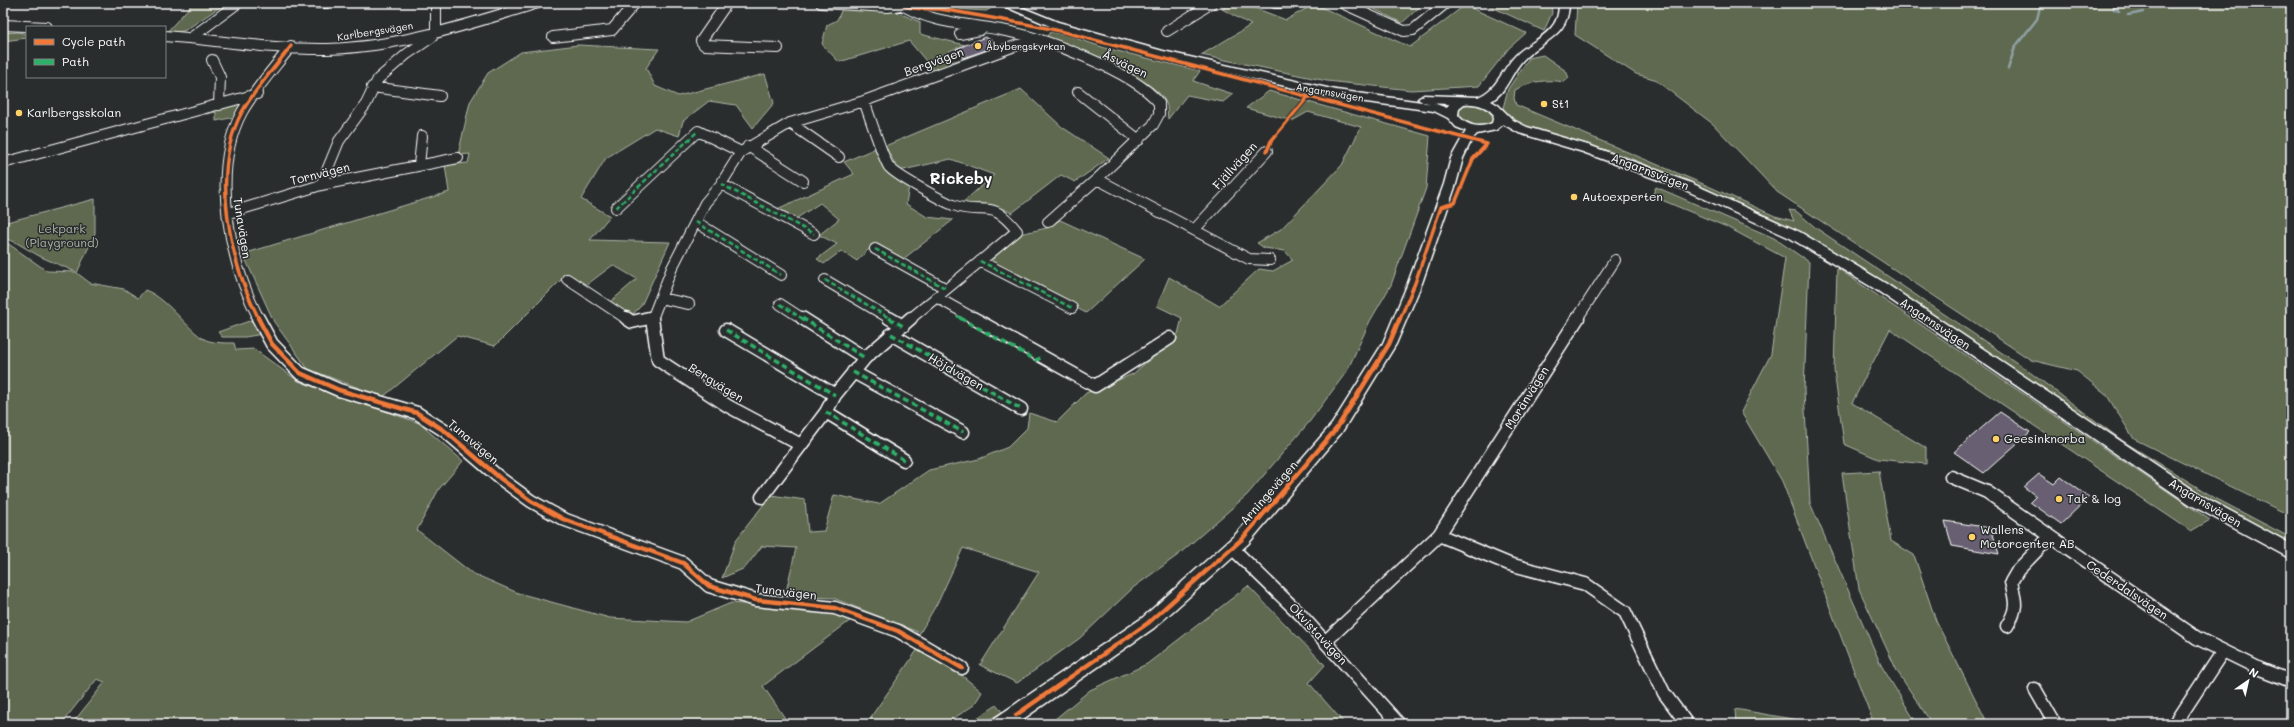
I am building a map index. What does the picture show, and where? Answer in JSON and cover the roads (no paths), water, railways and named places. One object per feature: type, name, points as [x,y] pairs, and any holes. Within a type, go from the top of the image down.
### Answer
[{"type":"main road","name":"Angarnsvägen","points":[[1002,3],[1054,24],[1161,54],[1336,94],[1436,108],[1453,117]]},
{"type":"main road","name":"Angarnsvägen","points":[[1016,3],[1103,35],[1307,86],[1372,96],[1461,101]]},
{"type":"main road","points":[[1501,86],[1503,99],[1497,125],[1479,130],[1464,127],[1453,117],[1454,106],[1461,101],[1480,100],[1496,95],[1501,86],[1510,70],[1521,57],[1549,36],[1558,26],[1564,14],[1564,3]]},
{"type":"main road","points":[[1480,100],[1494,106],[1499,113]]},
{"type":"main road","name":"Angarnsvägen","points":[[1499,113],[1509,123],[1523,130],[1587,149],[1687,186],[1795,235],[1880,286],[2196,500],[2291,552]]},
{"type":"main road","name":"Arningevägen","points":[[1453,117],[1457,133],[1457,158]]},
{"type":"main road","name":"Angarnsvägen","points":[[1479,130],[1557,140]]},
{"type":"main road","name":"Arningevägen","points":[[1001,724],[1148,623],[1232,548],[1289,485],[1336,428],[1388,344],[1415,283],[1450,184],[1457,158],[1467,137],[1479,130]]},
{"type":"street","points":[[192,37],[238,3]]},
{"type":"street","points":[[305,3],[327,3]]},
{"type":"street","points":[[321,185],[326,169],[339,141],[366,104],[372,87],[378,79],[407,54],[432,37],[436,31],[436,3]]},
{"type":"street","name":"Karlbergsvägen","points":[[166,36],[291,46],[347,48],[436,31],[538,3]]},
{"type":"street","points":[[554,37],[612,30],[635,3]]},
{"type":"street","points":[[727,3],[701,41],[704,45],[766,49],[778,48]]},
{"type":"street","points":[[821,3],[888,7],[913,3]]},
{"type":"street","points":[[1167,31],[1212,3]]},
{"type":"street","points":[[1275,3],[1289,3]]},
{"type":"street","points":[[1342,3],[1404,32],[1413,30],[1446,3]]},
{"type":"street","name":"Åsvägen","points":[[900,4],[931,18],[1012,32],[1034,39],[1118,72],[1152,93],[1159,102],[1160,114],[1153,125],[1098,179],[1048,222]]},
{"type":"street","points":[[3,25],[26,26]]},
{"type":"street","name":"Åsvägen","points":[[960,34],[984,28]]},
{"type":"street","name":"Bergvägen","points":[[801,445],[750,419],[695,387],[658,360],[652,316],[672,268],[705,203],[721,184],[744,149],[790,123],[864,101],[1034,39]]},
{"type":"street","name":"Tunavägen","points":[[291,46],[257,94],[242,112],[232,136],[224,183],[234,255],[242,281],[272,344],[300,373],[339,390],[417,413],[445,431],[501,479],[531,501],[583,527],[683,563],[709,586],[756,600],[835,608],[898,631],[962,668]]},
{"type":"street","points":[[212,60],[220,77],[219,105]]},
{"type":"street","points":[[372,87],[440,96]]},
{"type":"street","points":[[1078,92],[1138,140]]},
{"type":"street","points":[[3,163],[257,94]]},
{"type":"street","points":[[762,497],[826,412],[835,395],[865,358],[946,288],[1017,231],[1005,216],[989,208],[967,208],[953,205],[920,188],[889,167],[864,101]]},
{"type":"street","points":[[790,123],[839,157]]},
{"type":"street","points":[[616,208],[698,131],[744,149],[803,182]]},
{"type":"street","points":[[419,165],[422,136]]},
{"type":"street","name":"Fjällvägen","points":[[1194,230],[1267,151]]},
{"type":"street","name":"Tornvägen","points":[[229,213],[321,185],[458,158]]},
{"type":"street","points":[[1098,179],[1249,259],[1270,260]]},
{"type":"street","points":[[721,184],[814,234]]},
{"type":"street","points":[[696,222],[781,275]]},
{"type":"street","points":[[875,249],[946,288]]},
{"type":"street","name":"Moränvägen","points":[[1326,641],[1439,535],[1614,260]]},
{"type":"street","points":[[980,261],[1072,308]]},
{"type":"street","points":[[566,279],[632,322],[652,316]]},
{"type":"street","points":[[825,280],[903,326]]},
{"type":"street","points":[[936,297],[1095,386],[1170,338]]},
{"type":"street","points":[[660,298],[689,304]]},
{"type":"street","points":[[780,304],[865,358]]},
{"type":"street","points":[[957,316],[1036,360],[1043,357]]},
{"type":"street","points":[[726,330],[835,395]]},
{"type":"street","name":"Höjdvägen","points":[[892,334],[1020,409]]},
{"type":"street","points":[[853,372],[963,432]]},
{"type":"street","points":[[826,412],[904,460]]},
{"type":"street","name":"Cederdalsvägen","points":[[1951,477],[1987,492],[2197,638],[2260,669],[2291,681]]},
{"type":"street","points":[[1439,535],[1509,564],[1585,584],[1625,612],[1664,693],[1687,724]]},
{"type":"street","points":[[2007,626],[2015,613],[2016,602],[2012,582],[2018,570],[2050,537]]},
{"type":"street","name":"Okvistavägen","points":[[1232,548],[1326,641],[1399,724]]},
{"type":"street","points":[[2175,724],[2223,651]]},
{"type":"street","points":[[2035,689],[2054,724]]},
{"type":"waterway","points":[[2008,69],[2015,47],[2037,19],[2041,3]]},
{"type":"waterway","points":[[2114,3],[2114,9],[2119,11]]},
{"type":"waterway","points":[[2128,15],[2144,12]]},
{"type":"waterway","points":[[2286,76],[2287,85]]},
{"type":"place","name":"Åbybergskyrkan","points":[[978,46]]},
{"type":"place","name":"St1","points":[[1544,104]]},
{"type":"place","name":"Karlbergsskolan","points":[[19,113]]},
{"type":"place","name":"Autoexperten","points":[[1574,197]]},
{"type":"place","name":"Geesinknorba","points":[[1996,439]]},
{"type":"place","name":"Tak & log","points":[[2059,499]]},
{"type":"place","name":"Wallens Motorcenter AB","points":[[1972,537]]},
{"type":"district","name":"Rickeby","points":[[961,178]]},
{"type":"park label","name":"Lekpark (Playground)","points":[[62,236]]}]
